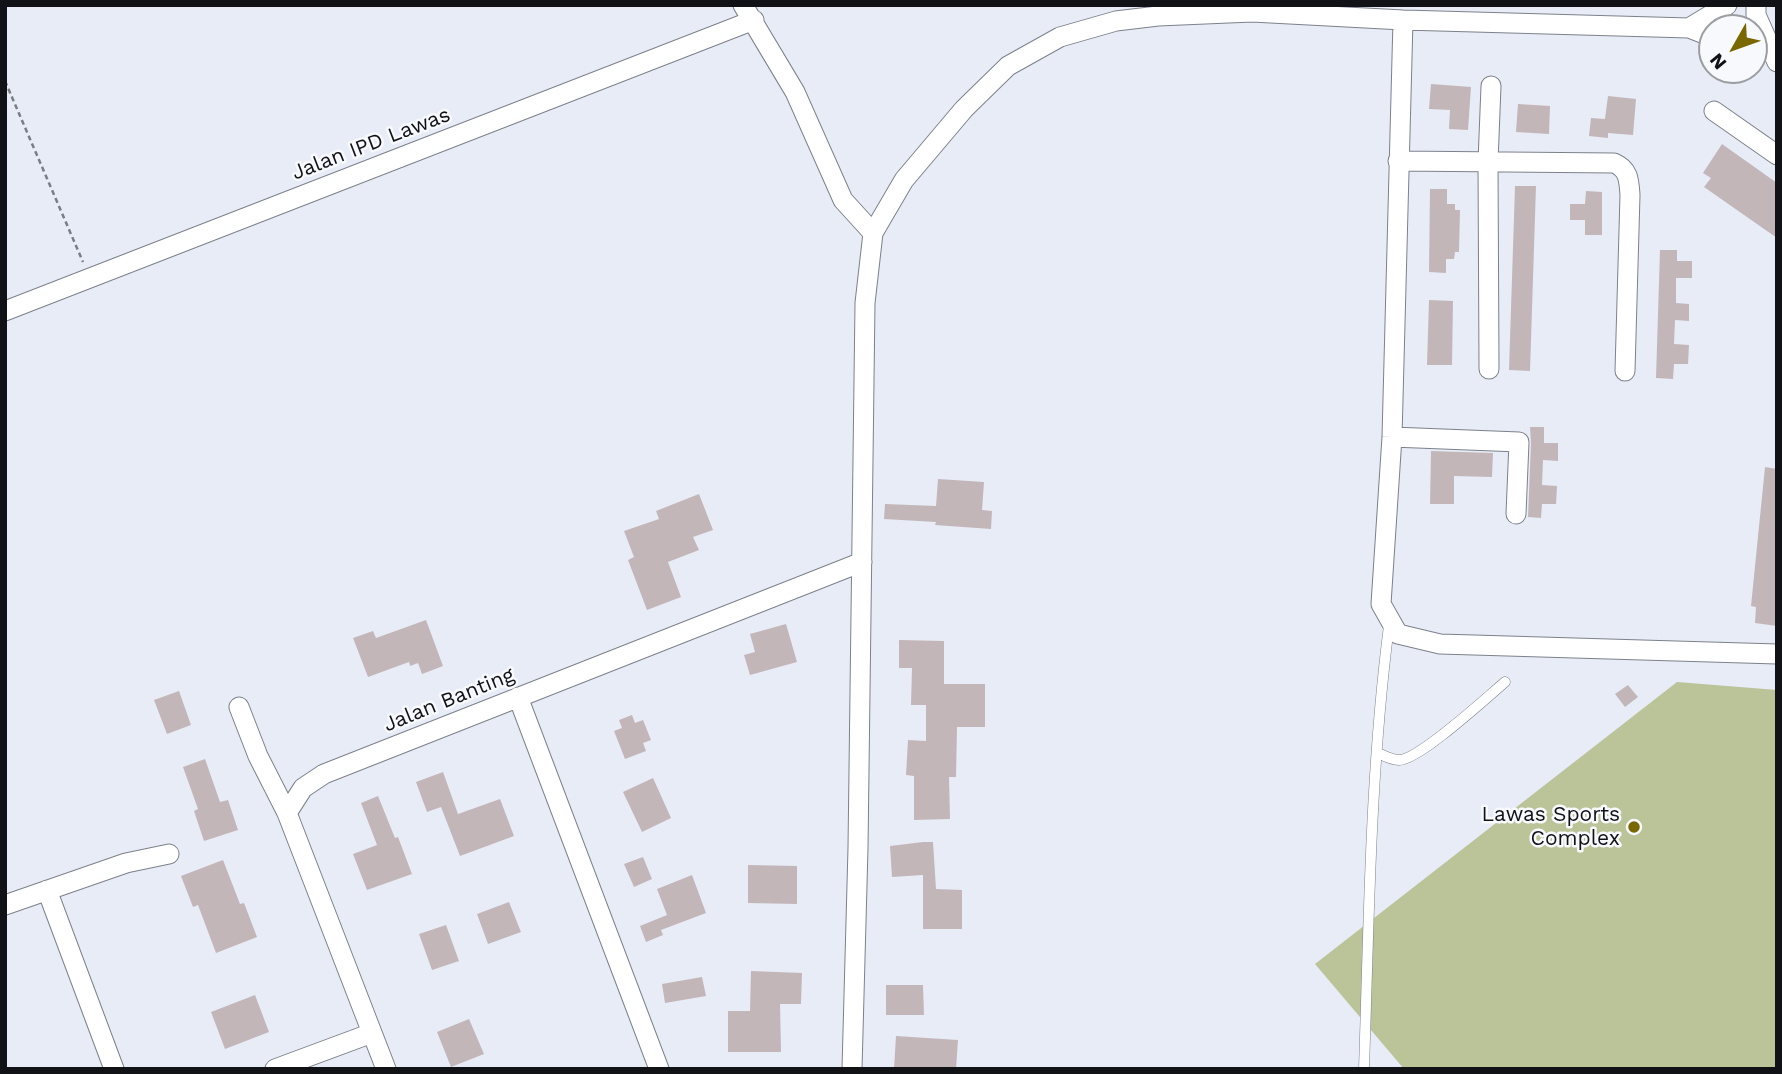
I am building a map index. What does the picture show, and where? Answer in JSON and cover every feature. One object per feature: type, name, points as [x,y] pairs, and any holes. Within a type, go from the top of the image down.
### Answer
[{"type":"street","points":[[1689,28],[1727,5]]},
{"type":"street","points":[[1756,5],[1756,15],[1775,61]]},
{"type":"street","points":[[852,1069],[865,303],[873,233],[904,180],[964,109],[1009,65],[1060,37],[1115,21],[1158,16],[1252,12],[1403,20],[1689,28],[1698,32]]},
{"type":"street","points":[[749,13],[795,92],[843,200],[873,233]]},
{"type":"street","name":"Jalan IPD Lawas","points":[[5,311],[749,13]]},
{"type":"street","points":[[1403,20],[1392,438],[1381,604],[1398,634],[1440,644],[1777,654]]},
{"type":"street","points":[[1489,369],[1488,162],[1491,86]]},
{"type":"street","points":[[1714,111],[1777,155]]},
{"type":"street","points":[[1398,161],[1614,163],[1621,166],[1629,176],[1625,371]]},
{"type":"street","points":[[1392,438],[1519,442],[1516,514]]},
{"type":"street","name":"Jalan Banting","points":[[287,813],[303,788],[324,774],[862,562]]},
{"type":"street","points":[[518,697],[659,1069]]},
{"type":"street","points":[[239,707],[258,756],[287,813],[386,1069]]},
{"type":"street","points":[[5,905],[125,863],[169,854]]},
{"type":"street","points":[[47,890],[114,1069]]},
{"type":"street","points":[[275,1069],[372,1032]]},
{"type":"lane","points":[[1364,1069],[1373,823],[1381,688],[1390,620]]},
{"type":"lane","points":[[1378,753],[1397,761],[1407,759],[1432,743],[1505,682]]},
{"type":"path","points":[[5,81],[90,278]]},
{"type":"green space","name":"Lawas Sports Complex","points":[[1677,682],[1777,690],[1777,1069],[1404,1069],[1315,964]]},
{"type":"building","points":[[1431,84],[1471,87],[1468,130],[1449,129],[1450,110],[1429,109]]},
{"type":"building","points":[[1608,96],[1636,99],[1633,135],[1608,133],[1608,138],[1589,136],[1591,118],[1605,119]]},
{"type":"building","points":[[1518,104],[1550,106],[1549,134],[1516,132]]},
{"type":"building","points":[[1722,144],[1777,183],[1777,238],[1704,187],[1711,178],[1703,173]]},
{"type":"building","points":[[1515,186],[1536,186],[1530,371],[1509,370]]},
{"type":"building","points":[[1430,189],[1447,189],[1447,204],[1455,204],[1455,210],[1460,210],[1459,252],[1455,252],[1454,259],[1446,259],[1446,273],[1429,272]]},
{"type":"building","points":[[1586,191],[1602,192],[1602,235],[1585,235],[1585,220],[1570,220],[1570,204],[1585,204]]},
{"type":"building","points":[[1660,250],[1677,250],[1677,261],[1692,261],[1692,278],[1676,278],[1676,303],[1689,304],[1689,321],[1675,320],[1674,344],[1689,345],[1688,364],[1674,364],[1673,379],[1656,378]]},
{"type":"building","points":[[1429,300],[1453,301],[1452,365],[1427,365]]},
{"type":"building","points":[[1530,427],[1544,427],[1544,443],[1558,443],[1558,461],[1543,460],[1542,485],[1557,486],[1556,504],[1542,504],[1541,518],[1528,517]]},
{"type":"building","points":[[1431,451],[1493,453],[1492,477],[1454,476],[1454,504],[1430,504]]},
{"type":"building","points":[[1765,467],[1777,469],[1777,626],[1755,623],[1756,607],[1751,606]]},
{"type":"building","points":[[938,479],[984,482],[982,510],[992,511],[991,529],[884,519],[885,504],[936,506]]},
{"type":"building","points":[[699,494],[713,530],[693,537],[699,550],[668,562],[681,597],[647,610],[628,560],[634,557],[624,531],[659,519],[656,511]]},
{"type":"building","points":[[426,620],[443,666],[422,674],[418,663],[410,666],[409,662],[368,677],[353,638],[373,631],[376,638]]},
{"type":"building","points":[[786,624],[797,662],[750,675],[744,655],[755,652],[750,634]]},
{"type":"building","points":[[899,640],[944,641],[944,684],[985,684],[985,727],[957,727],[956,777],[949,777],[950,819],[914,820],[914,776],[906,775],[908,740],[926,741],[926,705],[911,705],[912,668],[899,668]]},
{"type":"building","points":[[1628,685],[1638,697],[1625,707],[1615,694]]},
{"type":"building","points":[[179,691],[191,725],[167,734],[154,700]]},
{"type":"building","points":[[632,715],[635,723],[643,720],[651,740],[643,743],[646,751],[625,759],[614,731],[622,728],[619,720]]},
{"type":"building","points":[[205,759],[220,802],[228,800],[238,830],[204,841],[194,811],[198,809],[183,767]]},
{"type":"building","points":[[443,772],[458,814],[500,799],[514,836],[460,856],[441,807],[427,812],[416,782]]},
{"type":"building","points":[[653,778],[671,818],[642,832],[623,792]]},
{"type":"building","points":[[378,796],[412,874],[367,890],[353,854],[377,845],[361,803]]},
{"type":"building","points":[[933,842],[936,889],[962,890],[962,929],[923,929],[923,875],[892,877],[890,846]]},
{"type":"building","points":[[643,857],[652,879],[634,887],[624,864]]},
{"type":"building","points":[[223,860],[240,904],[244,903],[257,937],[216,953],[198,905],[193,907],[181,876]]},
{"type":"building","points":[[748,865],[797,866],[797,904],[748,903]]},
{"type":"building","points":[[692,875],[706,913],[661,930],[663,935],[646,942],[640,926],[667,915],[657,889]]},
{"type":"building","points":[[509,902],[521,932],[488,944],[477,914]]},
{"type":"building","points":[[446,925],[459,961],[432,970],[419,934]]},
{"type":"building","points":[[751,971],[802,973],[801,1004],[780,1004],[781,1052],[728,1052],[728,1011],[750,1011]]},
{"type":"building","points":[[702,977],[706,996],[665,1003],[662,984]]},
{"type":"building","points":[[886,985],[923,985],[924,1015],[886,1015]]},
{"type":"building","points":[[255,995],[269,1032],[225,1049],[211,1012]]},
{"type":"building","points":[[469,1019],[484,1054],[451,1067],[437,1032]]},
{"type":"building","points":[[896,1036],[958,1040],[956,1069],[894,1069]]},
{"type":"place","name":"Lawas Sports Complex","points":[[1634,827]]}]
